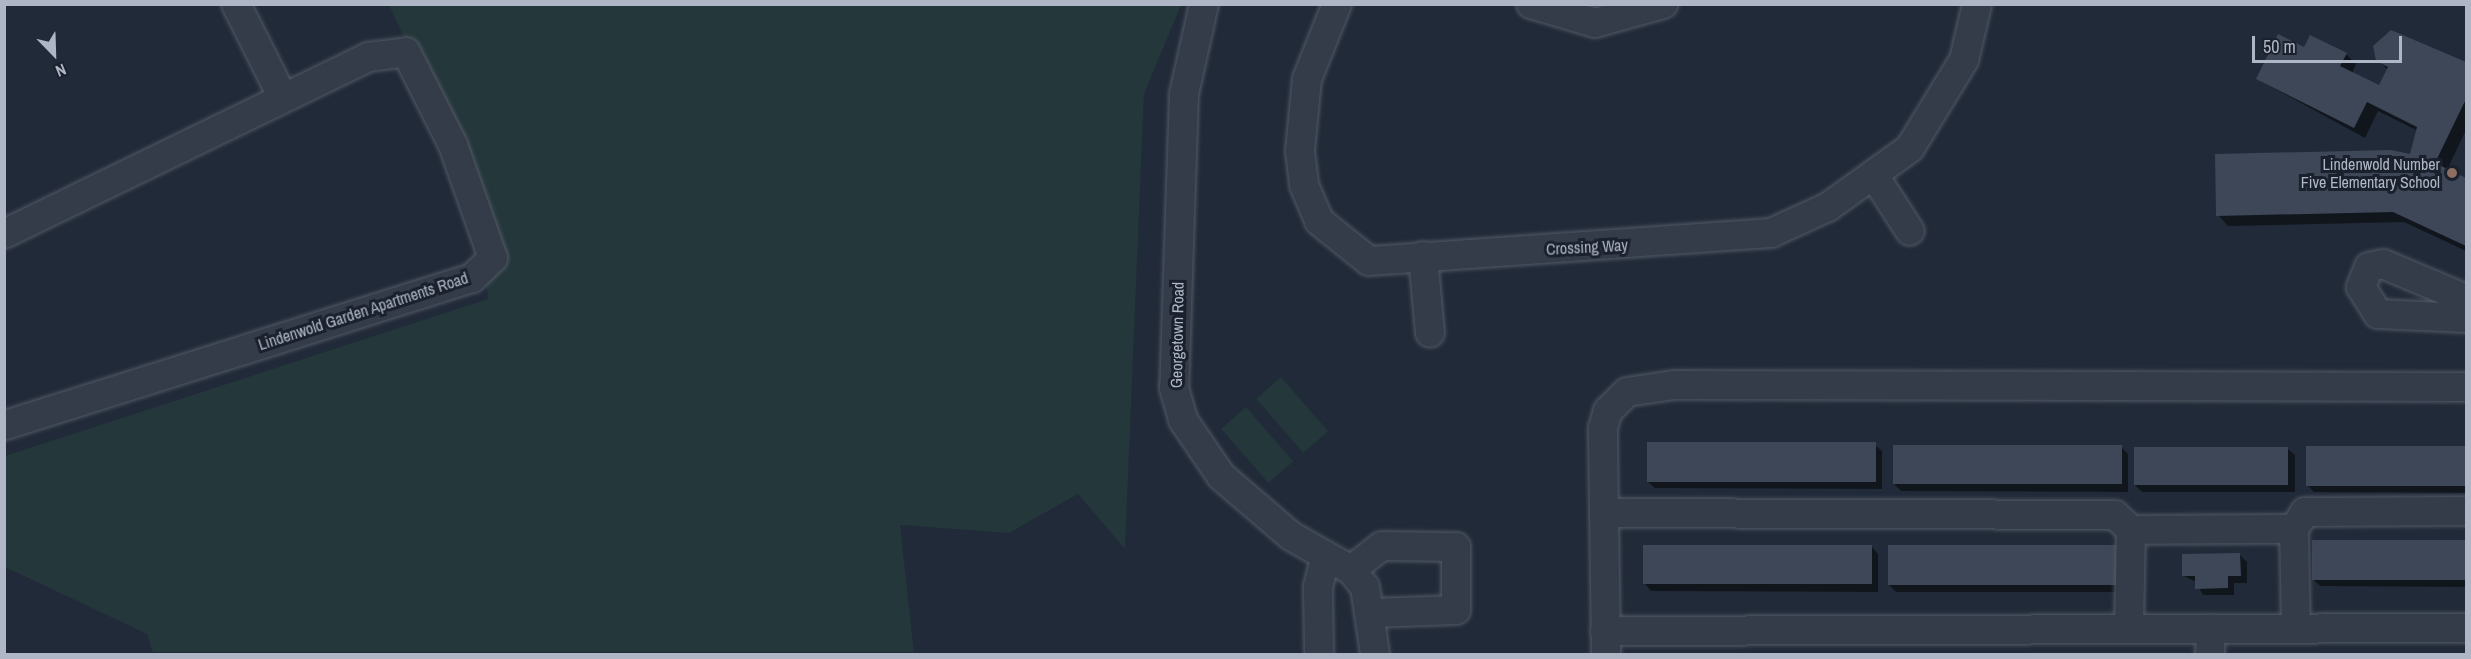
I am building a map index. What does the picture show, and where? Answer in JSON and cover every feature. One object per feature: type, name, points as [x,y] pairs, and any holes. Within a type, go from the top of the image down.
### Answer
[{"type":"street","points":[[236,4],[283,98]]},
{"type":"street","name":"Georgetown Road","points":[[1204,4],[1184,94],[1174,388],[1183,420],[1221,476],[1291,536],[1351,570],[1365,588],[1372,613],[1375,654]]},
{"type":"street","name":"Crossing Way","points":[[1337,4],[1306,79],[1300,151],[1308,198],[1319,221],[1369,261],[1771,233],[1828,207],[1875,177],[1910,148],[1938,107],[1964,60],[1977,4]]},
{"type":"street","points":[[1531,4],[1595,23],[1663,4]]},
{"type":"street","name":"Lindenwold Garden Apartments Road","points":[[4,234],[368,57],[406,52],[453,145],[493,258],[472,278],[5,426]]},
{"type":"street","points":[[1875,177],[1910,231]]},
{"type":"street","points":[[1423,256],[1430,333]]},
{"type":"street","points":[[2466,299],[2383,264],[2369,267],[2361,286],[2378,314],[2466,318]]},
{"type":"street","points":[[2466,387],[1649,388],[1627,392],[1608,411],[1603,428],[1606,643],[2129,629],[2210,642],[2296,629],[2466,628]]},
{"type":"street","points":[[2296,629],[2294,529],[2305,512],[2466,511]]},
{"type":"street","points":[[1604,513],[2115,515],[2131,530],[2294,529]]},
{"type":"street","points":[[2129,629],[2131,530]]},
{"type":"street","points":[[1351,570],[1382,546],[1456,547],[1456,610],[1372,613]]},
{"type":"street","points":[[1319,651],[1318,587],[1326,556]]},
{"type":"shaded area","points":[[389,5],[1181,5],[1144,94],[1125,549],[1078,494],[1009,533],[900,525],[914,652],[153,652],[147,634],[5,567],[5,456],[488,299],[476,194]]},
{"type":"shaded area","points":[[1281,377],[1328,431],[1303,453],[1256,399]]},
{"type":"shaded area","points":[[1246,407],[1293,461],[1268,483],[1221,429]]},
{"type":"building","points":[[2391,30],[2466,62],[2466,99],[2435,163],[2466,178],[2466,246],[2393,212],[2216,216],[2215,154],[2391,150],[2410,154],[2417,127],[2367,102],[2354,128],[2256,79],[2278,34],[2304,47],[2310,35],[2347,53],[2340,66],[2379,85],[2388,67],[2376,61],[2373,46]]},
{"type":"building","points":[[1647,442],[1876,442],[1876,482],[1647,482]]},
{"type":"building","points":[[1893,445],[2122,445],[2122,484],[1893,484]]},
{"type":"building","points":[[2306,446],[2466,446],[2466,486],[2306,486]]},
{"type":"building","points":[[2134,447],[2288,447],[2288,485],[2134,485]]},
{"type":"building","points":[[2312,540],[2466,540],[2466,580],[2312,580]]},
{"type":"building","points":[[1643,545],[1872,545],[1872,584],[1643,584]]},
{"type":"building","points":[[1888,545],[2116,545],[2116,585],[1888,585]]},
{"type":"building","points":[[2240,553],[2241,576],[2228,576],[2228,588],[2195,589],[2195,576],[2182,576],[2182,554]]},
{"type":"place","name":"Lindenwold Number Five Elementary School","points":[[2452,173]]}]
